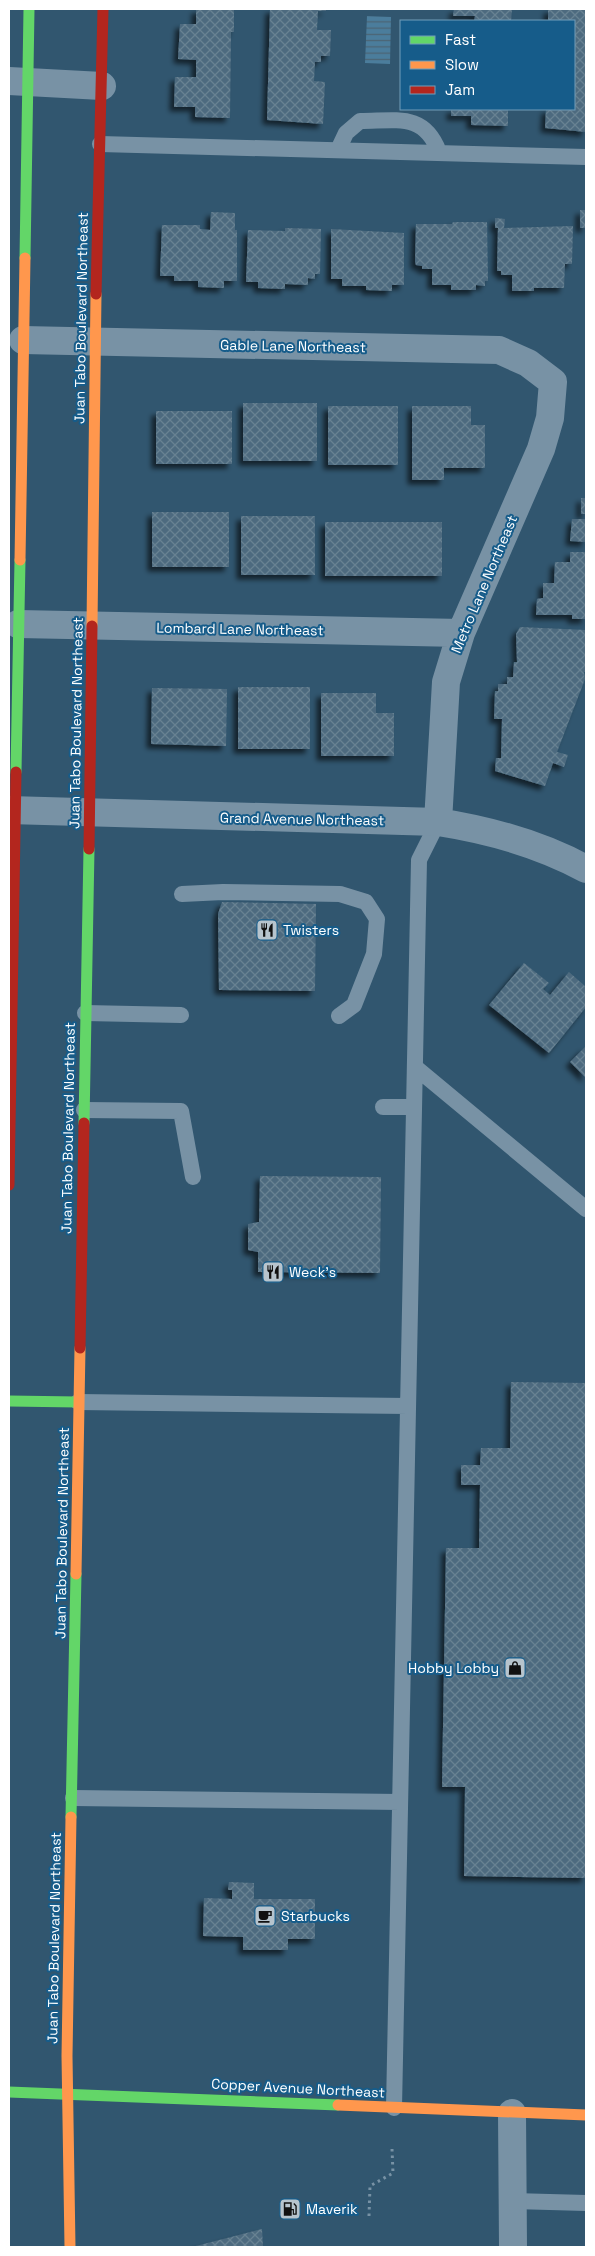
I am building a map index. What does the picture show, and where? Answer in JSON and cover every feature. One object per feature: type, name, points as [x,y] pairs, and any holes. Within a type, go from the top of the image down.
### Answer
[{"type":"main road","points":[[9,1185],[13,810],[23,340],[18,81],[29,9]]},
{"type":"main road","name":"Juan Tabo Boulevard Northeast","points":[[70,2247],[67,2093],[90,814],[95,342],[103,9]]},
{"type":"main road","points":[[9,1401],[78,1402]]},
{"type":"main road","name":"Copper Avenue Northeast","points":[[9,2092],[67,2093],[512,2114],[586,2115]]},
{"type":"street","points":[[18,81],[102,86]]},
{"type":"street","name":"Gable Lane Northeast","points":[[23,340],[499,350],[528,363],[553,382]]},
{"type":"street","name":"Metro Lane Northeast","points":[[438,822],[446,682],[461,633],[541,449],[550,418],[553,382]]},
{"type":"street","name":"Lombard Lane Northeast","points":[[18,624],[461,633]]},
{"type":"street","name":"Grand Avenue Northeast","points":[[13,810],[90,814],[438,822],[474,828],[528,843],[586,869]]},
{"type":"street","points":[[512,2114],[513,2247]]},
{"type":"lane","points":[[338,150],[346,133],[360,121],[414,121],[433,137],[439,152]]},
{"type":"lane","points":[[100,144],[586,157]]},
{"type":"lane","points":[[394,2108],[419,860],[438,822]]},
{"type":"lane","points":[[182,894],[223,892],[340,894],[366,902],[377,919],[374,954],[354,1005],[339,1016]]},
{"type":"lane","points":[[85,1013],[180,1015]]},
{"type":"lane","points":[[415,1067],[586,1209]]},
{"type":"lane","points":[[382,1106],[414,1107]]},
{"type":"lane","points":[[84,1110],[181,1111],[193,1177]]},
{"type":"lane","points":[[78,1402],[408,1406]]},
{"type":"lane","points":[[73,1798],[400,1802]]},
{"type":"lane","points":[[513,2201],[586,2203]]},
{"type":"path","points":[[369,2216],[370,2186],[394,2173],[392,2149]]},
{"type":"water","points":[[367,16],[391,17],[390,64],[365,63]]},
{"type":"building","points":[[196,9],[234,9],[234,32],[231,32],[230,118],[195,117],[195,107],[174,107],[175,77],[196,77],[196,60],[178,59],[180,24],[196,24]]},
{"type":"building","points":[[270,9],[326,9],[326,11],[318,11],[317,30],[331,30],[330,56],[321,56],[321,62],[315,62],[314,81],[325,82],[323,124],[267,120]]},
{"type":"building","points":[[454,9],[512,9],[511,20],[474,20],[475,16],[453,16]]},
{"type":"building","points":[[548,9],[586,9],[586,132],[545,128],[546,110],[575,110],[575,20],[548,20]]},
{"type":"building","points":[[451,110],[508,110],[508,126],[471,125],[471,116],[451,116]]},
{"type":"building","points":[[580,210],[586,210],[586,228],[580,228]]},
{"type":"building","points":[[211,212],[235,213],[237,281],[224,281],[224,288],[198,287],[198,281],[174,281],[174,276],[160,276],[162,225],[200,225],[200,229],[210,230]]},
{"type":"building","points":[[495,218],[505,219],[504,228],[573,226],[572,264],[565,264],[564,288],[534,288],[534,291],[512,291],[512,275],[501,275],[501,271],[497,271],[498,228],[495,228]]},
{"type":"building","points":[[453,222],[487,222],[488,281],[485,281],[485,286],[476,285],[476,290],[451,290],[451,285],[432,285],[432,269],[422,269],[422,266],[416,265],[416,224],[452,224]]},
{"type":"building","points":[[285,228],[321,229],[320,274],[315,274],[315,279],[308,278],[308,285],[285,284],[285,289],[258,288],[258,282],[246,282],[248,230],[285,231]]},
{"type":"building","points":[[331,229],[404,233],[404,285],[392,285],[392,291],[366,290],[366,286],[342,286],[342,279],[331,279]]},
{"type":"building","points":[[243,403],[317,403],[317,461],[243,461]]},
{"type":"building","points":[[328,406],[398,406],[398,465],[328,465]]},
{"type":"building","points":[[412,406],[471,406],[471,425],[485,425],[485,468],[444,468],[444,480],[412,480]]},
{"type":"building","points":[[156,411],[232,411],[232,464],[156,464]]},
{"type":"building","points":[[581,498],[586,498],[586,514],[581,514]]},
{"type":"building","points":[[152,512],[229,512],[229,567],[152,567]]},
{"type":"building","points":[[241,516],[315,516],[315,575],[241,575]]},
{"type":"building","points":[[572,519],[586,519],[586,542],[570,541]]},
{"type":"building","points":[[325,522],[442,522],[442,576],[325,576]]},
{"type":"building","points":[[570,552],[586,552],[586,619],[572,619],[572,615],[536,615],[537,599],[543,598],[543,583],[554,583],[555,562],[570,562]]},
{"type":"building","points":[[520,627],[586,630],[585,679],[557,752],[568,755],[564,767],[553,763],[545,786],[495,771],[496,758],[501,758],[502,719],[494,719],[495,691],[498,691],[498,684],[507,684],[507,677],[513,677],[514,662],[517,662],[516,634]]},
{"type":"building","points":[[238,687],[310,687],[310,749],[238,749]]},
{"type":"building","points":[[152,688],[227,689],[226,746],[151,744]]},
{"type":"building","points":[[321,693],[376,693],[376,713],[394,713],[394,756],[321,756]]},
{"type":"building","name":"Twisters","points":[[222,902],[316,904],[315,991],[219,990],[218,914]]},
{"type":"building","points":[[524,963],[549,983],[543,989],[550,995],[569,972],[586,987],[586,1007],[549,1053],[489,1005]]},
{"type":"building","points":[[586,1046],[586,1078],[570,1062]]},
{"type":"building","points":[[260,1176],[381,1177],[380,1273],[258,1272],[258,1252],[248,1250],[248,1224],[259,1222]]},
{"type":"building","name":"Hobby Lobby","points":[[511,1382],[586,1383],[586,1878],[464,1876],[465,1787],[442,1787],[446,1548],[479,1548],[480,1485],[461,1485],[461,1465],[480,1465],[481,1448],[510,1448]]},
{"type":"building","points":[[229,1882],[254,1883],[254,1899],[315,1899],[315,1939],[288,1939],[288,1950],[243,1950],[243,1937],[203,1936],[204,1898],[232,1899],[232,1890],[228,1890]]},
{"type":"building","points":[[262,2229],[263,2247],[192,2247]]},
{"type":"traffic: fast","points":[[25,258],[29,9]]},
{"type":"traffic: fast","points":[[16,772],[20,560]]},
{"type":"traffic: fast","points":[[84,1123],[89,849]]},
{"type":"traffic: fast","points":[[9,1401],[78,1402]]},
{"type":"traffic: fast","points":[[71,1817],[76,1574]]},
{"type":"traffic: fast","points":[[9,2092],[338,2105]]},
{"type":"traffic: slow","points":[[20,560],[25,258]]},
{"type":"traffic: slow","points":[[92,626],[96,294]]},
{"type":"traffic: slow","points":[[76,1574],[80,1348]]},
{"type":"traffic: slow","points":[[70,2247],[67,2056],[71,1817]]},
{"type":"traffic: slow","points":[[338,2105],[586,2115]]},
{"type":"traffic: jam","points":[[96,294],[103,9]]},
{"type":"traffic: jam","points":[[89,849],[92,626]]},
{"type":"traffic: jam","points":[[9,1185],[16,772]]},
{"type":"traffic: jam","points":[[80,1348],[84,1123]]},
{"type":"place","name":"Twisters","points":[[267,930]]},
{"type":"place","name":"Weck's","points":[[273,1272]]},
{"type":"place","name":"Hobby Lobby","points":[[515,1668]]},
{"type":"place","name":"Starbucks","points":[[265,1916]]},
{"type":"place","name":"Maverik","points":[[290,2209]]}]
